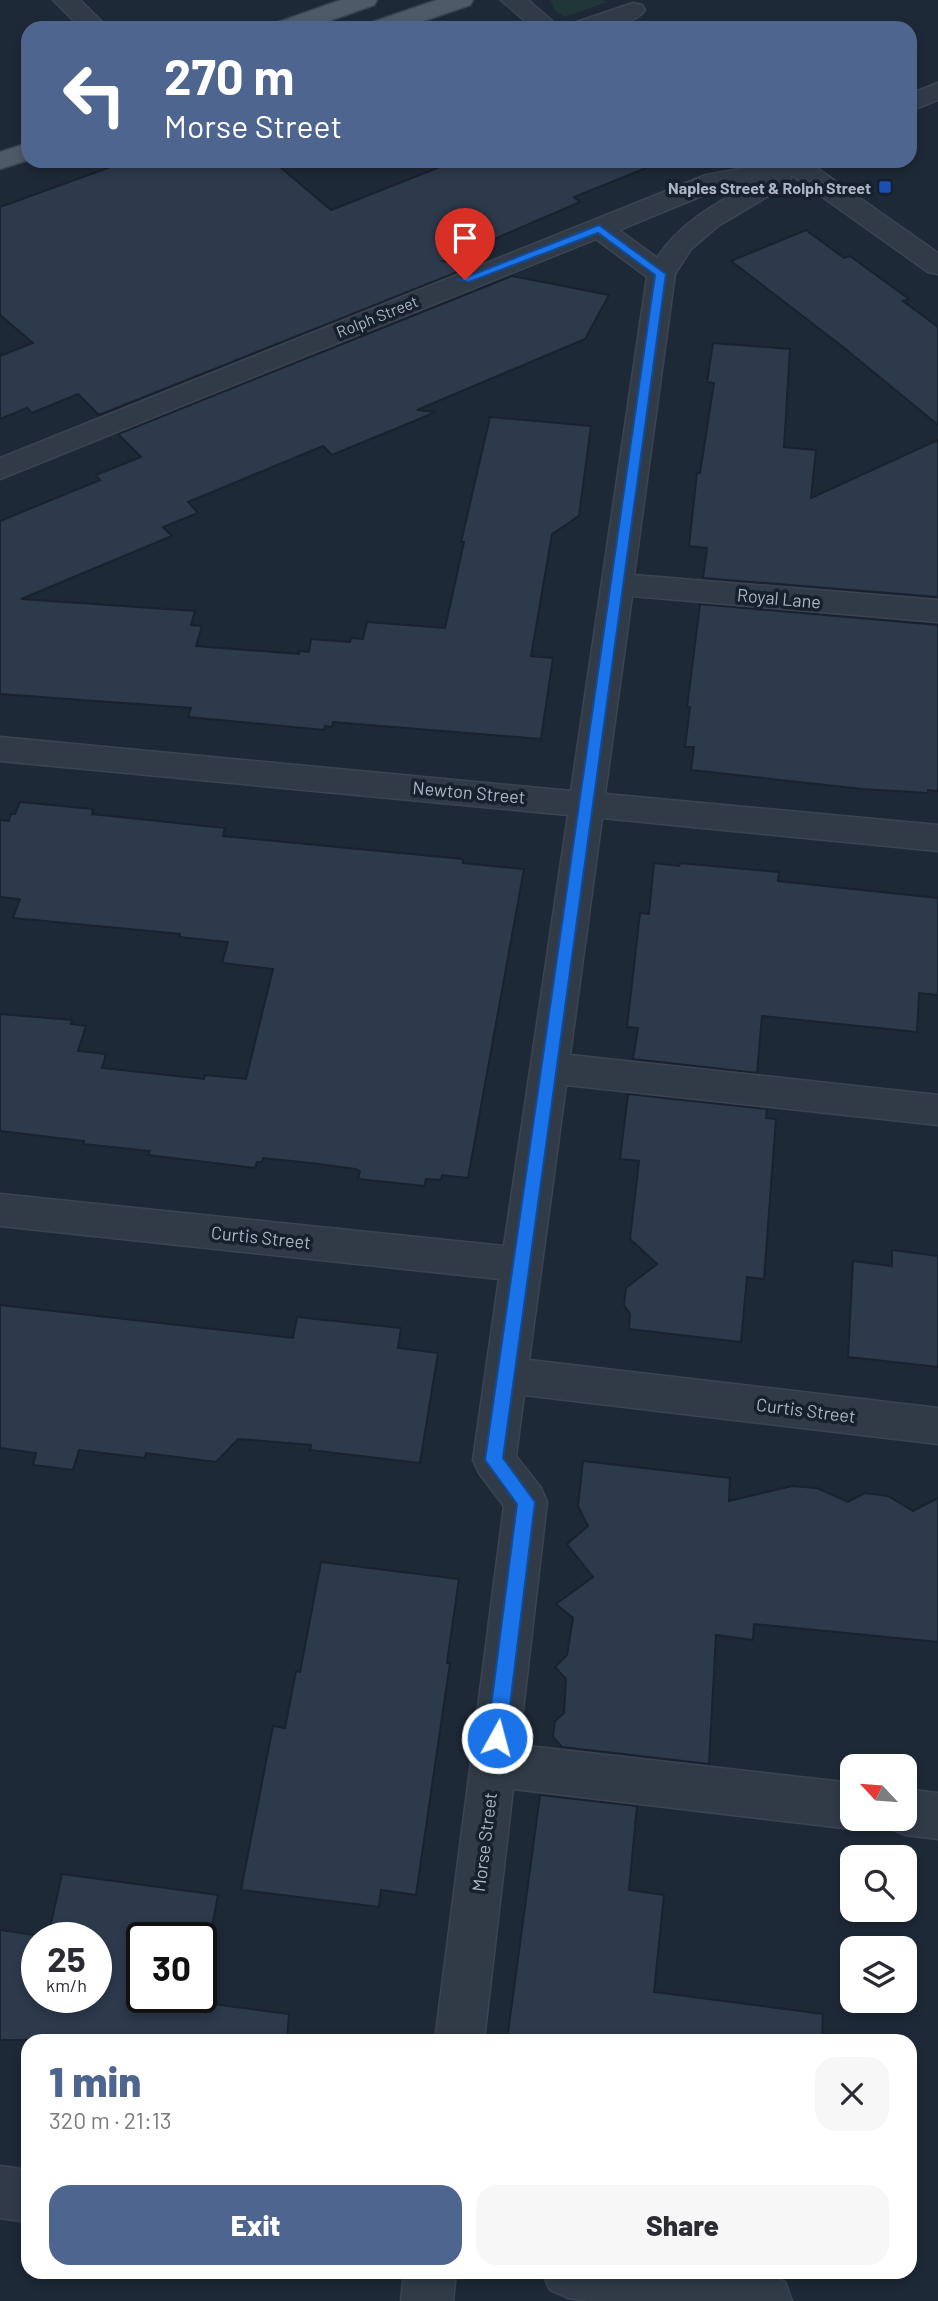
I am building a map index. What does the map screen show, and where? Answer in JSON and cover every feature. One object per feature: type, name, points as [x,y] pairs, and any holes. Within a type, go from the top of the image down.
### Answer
[{"type":"main road","points":[[400,21],[461,0]]},
{"type":"main road","points":[[302,21],[347,3]]},
{"type":"main road","points":[[0,161],[21,154]]},
{"type":"street","points":[[65,0],[88,21]]},
{"type":"street","points":[[513,0],[539,21]]},
{"type":"street","points":[[600,21],[635,7]]},
{"type":"street","points":[[921,103],[938,91]]},
{"type":"street","name":"Rolph Street","points":[[0,469],[715,181],[768,168]]},
{"type":"street","points":[[599,228],[661,274],[680,244],[708,220],[784,168]]},
{"type":"street","points":[[801,168],[938,266]]},
{"type":"street","name":"Morse Street","points":[[460,2034],[526,1502],[494,1460],[661,274]]},
{"type":"street","name":"Royal Lane","points":[[619,584],[938,611]]},
{"type":"street","name":"Newton Street","points":[[0,749],[938,838]]},
{"type":"street","points":[[550,1068],[938,1110]]},
{"type":"street","name":"Curtis Street","points":[[0,1210],[522,1265]]},
{"type":"street","name":"Curtis Street","points":[[506,1376],[565,1380],[938,1426]]},
{"type":"street","points":[[494,1764],[840,1805]]},
{"type":"street","points":[[917,1813],[938,1816]]},
{"type":"street","points":[[0,2192],[21,2195]]},
{"type":"street","points":[[427,2301],[429,2279]]},
{"type":"street","points":[[616,2279],[766,2301]]},
{"type":"green space","points":[[550,0],[607,2],[565,17],[556,11]]},
{"type":"building","points":[[108,168],[281,168],[331,210],[437,168],[646,168],[574,197],[580,202],[443,261],[470,267],[99,415],[78,394],[32,413],[27,408],[0,419],[0,356],[33,343],[0,315],[0,207]]},
{"type":"building","points":[[806,230],[844,258],[850,256],[909,299],[903,301],[938,327],[938,425],[843,347],[731,261]]},
{"type":"building","points":[[512,276],[609,295],[585,339],[417,410],[436,412],[332,455],[323,446],[188,502],[198,513],[163,527],[172,536],[21,599],[195,611],[191,625],[202,626],[196,646],[299,654],[299,651],[309,652],[311,639],[350,642],[351,638],[363,639],[367,622],[445,628],[464,542],[461,542],[490,417],[591,426],[579,516],[552,534],[531,656],[553,658],[541,739],[333,722],[332,727],[325,726],[324,730],[188,717],[191,708],[0,694],[0,521],[100,480],[96,475],[141,457],[118,434]]},
{"type":"building","points":[[713,343],[790,349],[784,447],[816,450],[811,498],[938,440],[938,597],[703,578],[707,548],[689,546],[697,473],[700,473],[714,383],[707,382]]},
{"type":"building","points":[[700,604],[938,625],[938,791],[928,790],[928,793],[862,789],[691,770],[694,747],[685,747],[690,707],[687,707]]},
{"type":"building","points":[[20,802],[93,809],[92,814],[225,828],[223,836],[463,859],[463,863],[524,869],[468,1178],[442,1175],[441,1180],[426,1179],[424,1186],[358,1179],[360,1171],[355,1169],[311,1163],[263,1158],[262,1162],[257,1162],[255,1168],[148,1155],[150,1151],[0,1131],[0,1014],[72,1020],[71,1024],[86,1026],[78,1051],[106,1054],[102,1068],[204,1079],[205,1075],[246,1079],[273,969],[222,963],[228,942],[179,937],[180,934],[13,918],[20,899],[0,897],[0,820],[9,821]]},
{"type":"building","points":[[654,863],[779,872],[778,881],[938,898],[938,995],[919,993],[917,1032],[762,1016],[757,1073],[633,1059],[638,1028],[627,1027],[640,913],[649,914]]},
{"type":"building","points":[[628,1094],[767,1109],[766,1118],[776,1119],[764,1279],[747,1277],[741,1342],[629,1329],[630,1314],[624,1305],[626,1288],[657,1264],[630,1239],[639,1161],[620,1159]]},
{"type":"building","points":[[892,1250],[938,1256],[938,1367],[848,1357],[853,1261],[892,1266]]},
{"type":"building","points":[[0,1305],[293,1338],[297,1317],[401,1328],[398,1348],[438,1353],[420,1463],[310,1450],[311,1445],[238,1439],[216,1462],[146,1453],[145,1458],[79,1450],[73,1470],[33,1465],[36,1453],[0,1448]]},
{"type":"building","points":[[583,1461],[730,1478],[729,1501],[792,1486],[817,1488],[848,1502],[865,1493],[888,1496],[913,1511],[938,1498],[938,1642],[754,1624],[753,1640],[716,1635],[709,1764],[562,1747],[553,1737],[555,1721],[564,1713],[566,1679],[555,1667],[567,1655],[573,1618],[556,1604],[593,1577],[567,1544],[588,1526],[578,1506]]},
{"type":"building","points":[[321,1562],[459,1579],[447,1663],[450,1663],[416,1895],[381,1890],[379,1907],[241,1890],[273,1726],[285,1728],[296,1671],[300,1672]]},
{"type":"building","points":[[540,1795],[637,1806],[629,1890],[664,1895],[654,1992],[823,2014],[822,2034],[508,2034]]},
{"type":"building","points":[[62,1874],[218,1895],[213,1922],[126,1922],[126,2013],[217,2013],[217,2005],[289,2014],[287,2034],[21,2034],[21,2040],[0,2040],[0,1930],[21,1933],[21,2013],[112,2013],[112,1922],[51,1922]]},
{"type":"place","name":"Naples Street & Rolph Street","points":[[885,187]]},
{"type":"route","points":[[465,280],[599,228],[661,274],[494,1460],[526,1502],[497,1738]]}]
